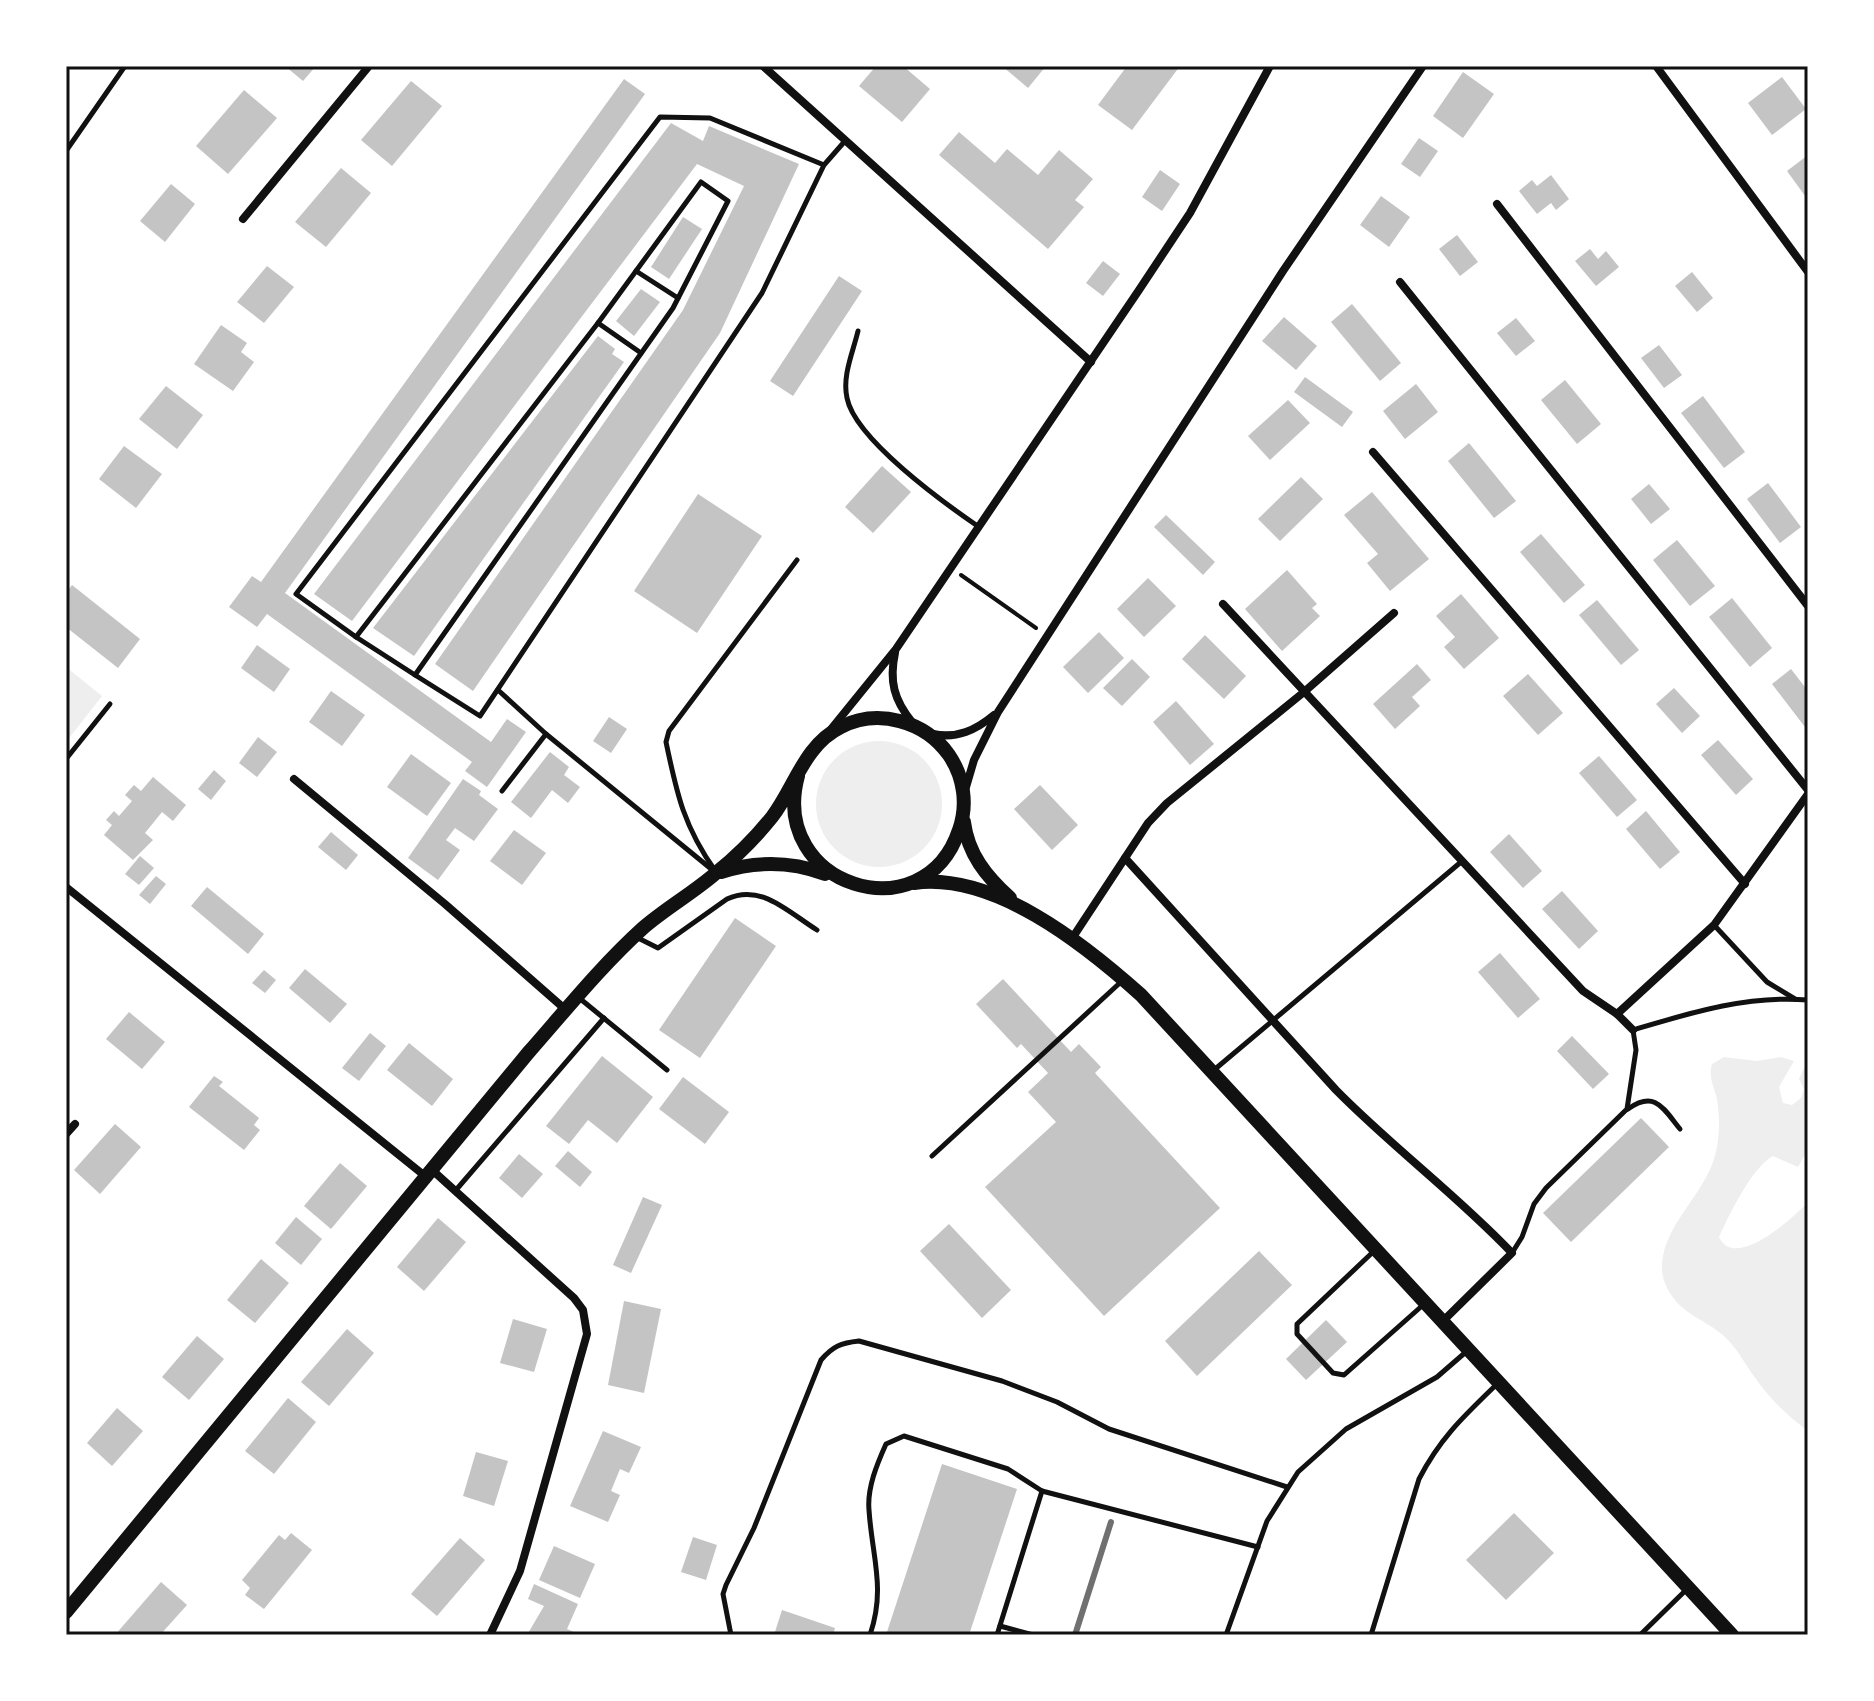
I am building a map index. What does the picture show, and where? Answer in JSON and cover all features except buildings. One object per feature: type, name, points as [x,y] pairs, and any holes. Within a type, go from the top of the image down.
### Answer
[{"type":"main road","points":[[66,1612],[566,1010],[635,936],[717,873],[772,817],[808,756],[823,739],[840,727],[867,719],[888,719],[920,729],[937,742],[952,760],[961,783],[972,853],[989,877],[1022,908]]},
{"type":"main road","points":[[798,776],[794,812],[802,839],[823,868],[848,883]]},
{"type":"main road","points":[[901,886],[920,878],[941,862],[956,839],[963,810]]},
{"type":"main road","points":[[717,873],[735,867],[774,863],[804,867],[848,883],[877,889],[931,881],[954,883],[992,893],[1022,908],[1124,979],[1213,1071],[1732,1635]]},
{"type":"street","points":[[243,219],[369,66]]},
{"type":"street","points":[[763,66],[1091,362]]},
{"type":"street","points":[[823,739],[896,649],[1190,213],[1270,66]]},
{"type":"street","points":[[963,810],[969,774],[998,712],[1283,271],[1423,66]]},
{"type":"street","points":[[1656,66],[1808,272]]},
{"type":"street","points":[[1497,204],[1808,606]]},
{"type":"street","points":[[1400,282],[1808,792],[1714,925],[1617,1014]]},
{"type":"street","points":[[1373,452],[1745,884]]},
{"type":"street","points":[[1223,604],[1583,991],[1617,1014],[1633,1030]]},
{"type":"street","points":[[1071,940],[1148,823],[1167,803],[1304,692],[1394,613]]},
{"type":"street","points":[[896,649],[892,668],[894,695],[920,729],[948,737],[959,735],[983,724],[998,712]]},
{"type":"street","points":[[294,779],[445,904],[566,1010]]},
{"type":"street","points":[[1125,858],[1366,1120],[1474,1214],[1512,1253],[1442,1322]]},
{"type":"street","points":[[66,887],[428,1173],[455,1190],[558,1281],[583,1310],[587,1334],[520,1571],[490,1635]]},
{"type":"street","points":[[66,1134],[75,1124]]},
{"type":"lane","points":[[66,151],[125,66]]},
{"type":"lane","points":[[824,165],[710,118],[660,117],[296,594],[356,637],[480,716],[762,293],[824,165],[845,140]]},
{"type":"lane","points":[[356,637],[598,323],[701,182],[728,201],[678,298],[415,675]]},
{"type":"lane","points":[[636,271],[678,298]]},
{"type":"lane","points":[[598,323],[641,353]]},
{"type":"lane","points":[[858,331],[845,382],[853,415],[868,436],[942,501],[979,527]]},
{"type":"lane","points":[[717,873],[695,842],[666,742],[669,731],[797,560]]},
{"type":"lane","points":[[498,690],[546,734],[717,873]]},
{"type":"lane","points":[[66,759],[110,704]]},
{"type":"lane","points":[[502,791],[546,734]]},
{"type":"lane","points":[[1213,1071],[1461,862]]},
{"type":"lane","points":[[635,936],[658,948],[727,899],[751,892],[762,895],[817,930]]},
{"type":"lane","points":[[1714,925],[1767,982],[1796,999]]},
{"type":"lane","points":[[932,1156],[1124,979]]},
{"type":"lane","points":[[578,997],[667,1070]]},
{"type":"lane","points":[[1627,1109],[1636,1050],[1633,1030],[1705,1009],[1765,999],[1808,1000]]},
{"type":"lane","points":[[455,1190],[604,1018]]},
{"type":"lane","points":[[1512,1253],[1522,1237],[1534,1204],[1546,1188],[1627,1109],[1640,1100],[1651,1100],[1662,1106],[1680,1129]]},
{"type":"lane","points":[[1375,1250],[1297,1324],[1297,1334],[1333,1373],[1344,1375],[1425,1303]]},
{"type":"lane","points":[[731,1635],[723,1594],[726,1585],[754,1528],[821,1360],[840,1343],[859,1341],[1002,1381],[1057,1402],[1109,1429],[1287,1487]]},
{"type":"lane","points":[[1226,1635],[1267,1521],[1287,1487],[1318,1452],[1346,1429],[1437,1377],[1468,1350]]},
{"type":"lane","points":[[1371,1635],[1419,1479],[1430,1457],[1445,1435],[1498,1383]]},
{"type":"lane","points":[[870,1635],[879,1598],[879,1574],[869,1509],[870,1489],[886,1444],[904,1436],[1008,1469],[1042,1491],[1258,1547]]},
{"type":"lane","points":[[997,1635],[1042,1491]]},
{"type":"lane","points":[[1640,1635],[1688,1588]]},
{"type":"lane","points":[[1000,1626],[1033,1635]]},
{"type":"path","points":[[951,568],[1048,636]]},
{"type":"shaded area","points":[[66,667],[102,696],[66,742]]},
{"type":"shaded area","points":[[879,741],[903,746],[924,759],[937,780],[942,804],[937,828],[924,849],[903,862],[879,867],[855,862],[834,849],[821,828],[816,804],[821,780],[834,759],[855,746]]},
{"type":"shaded area","points":[[1724,1057],[1757,1061],[1781,1057],[1794,1061],[1779,1087],[1783,1103],[1792,1105],[1801,1098],[1804,1089],[1799,1079],[1804,1068],[1808,1068],[1808,1149],[1798,1167],[1773,1156],[1765,1162],[1742,1192],[1719,1237],[1727,1246],[1737,1248],[1750,1245],[1777,1230],[1808,1202],[1808,1431],[1772,1399],[1728,1340],[1677,1303],[1663,1277],[1662,1261],[1672,1231],[1714,1159],[1719,1122],[1711,1069],[1712,1064]]},
{"type":"railway","points":[[1075,1635],[1111,1522]]}]
